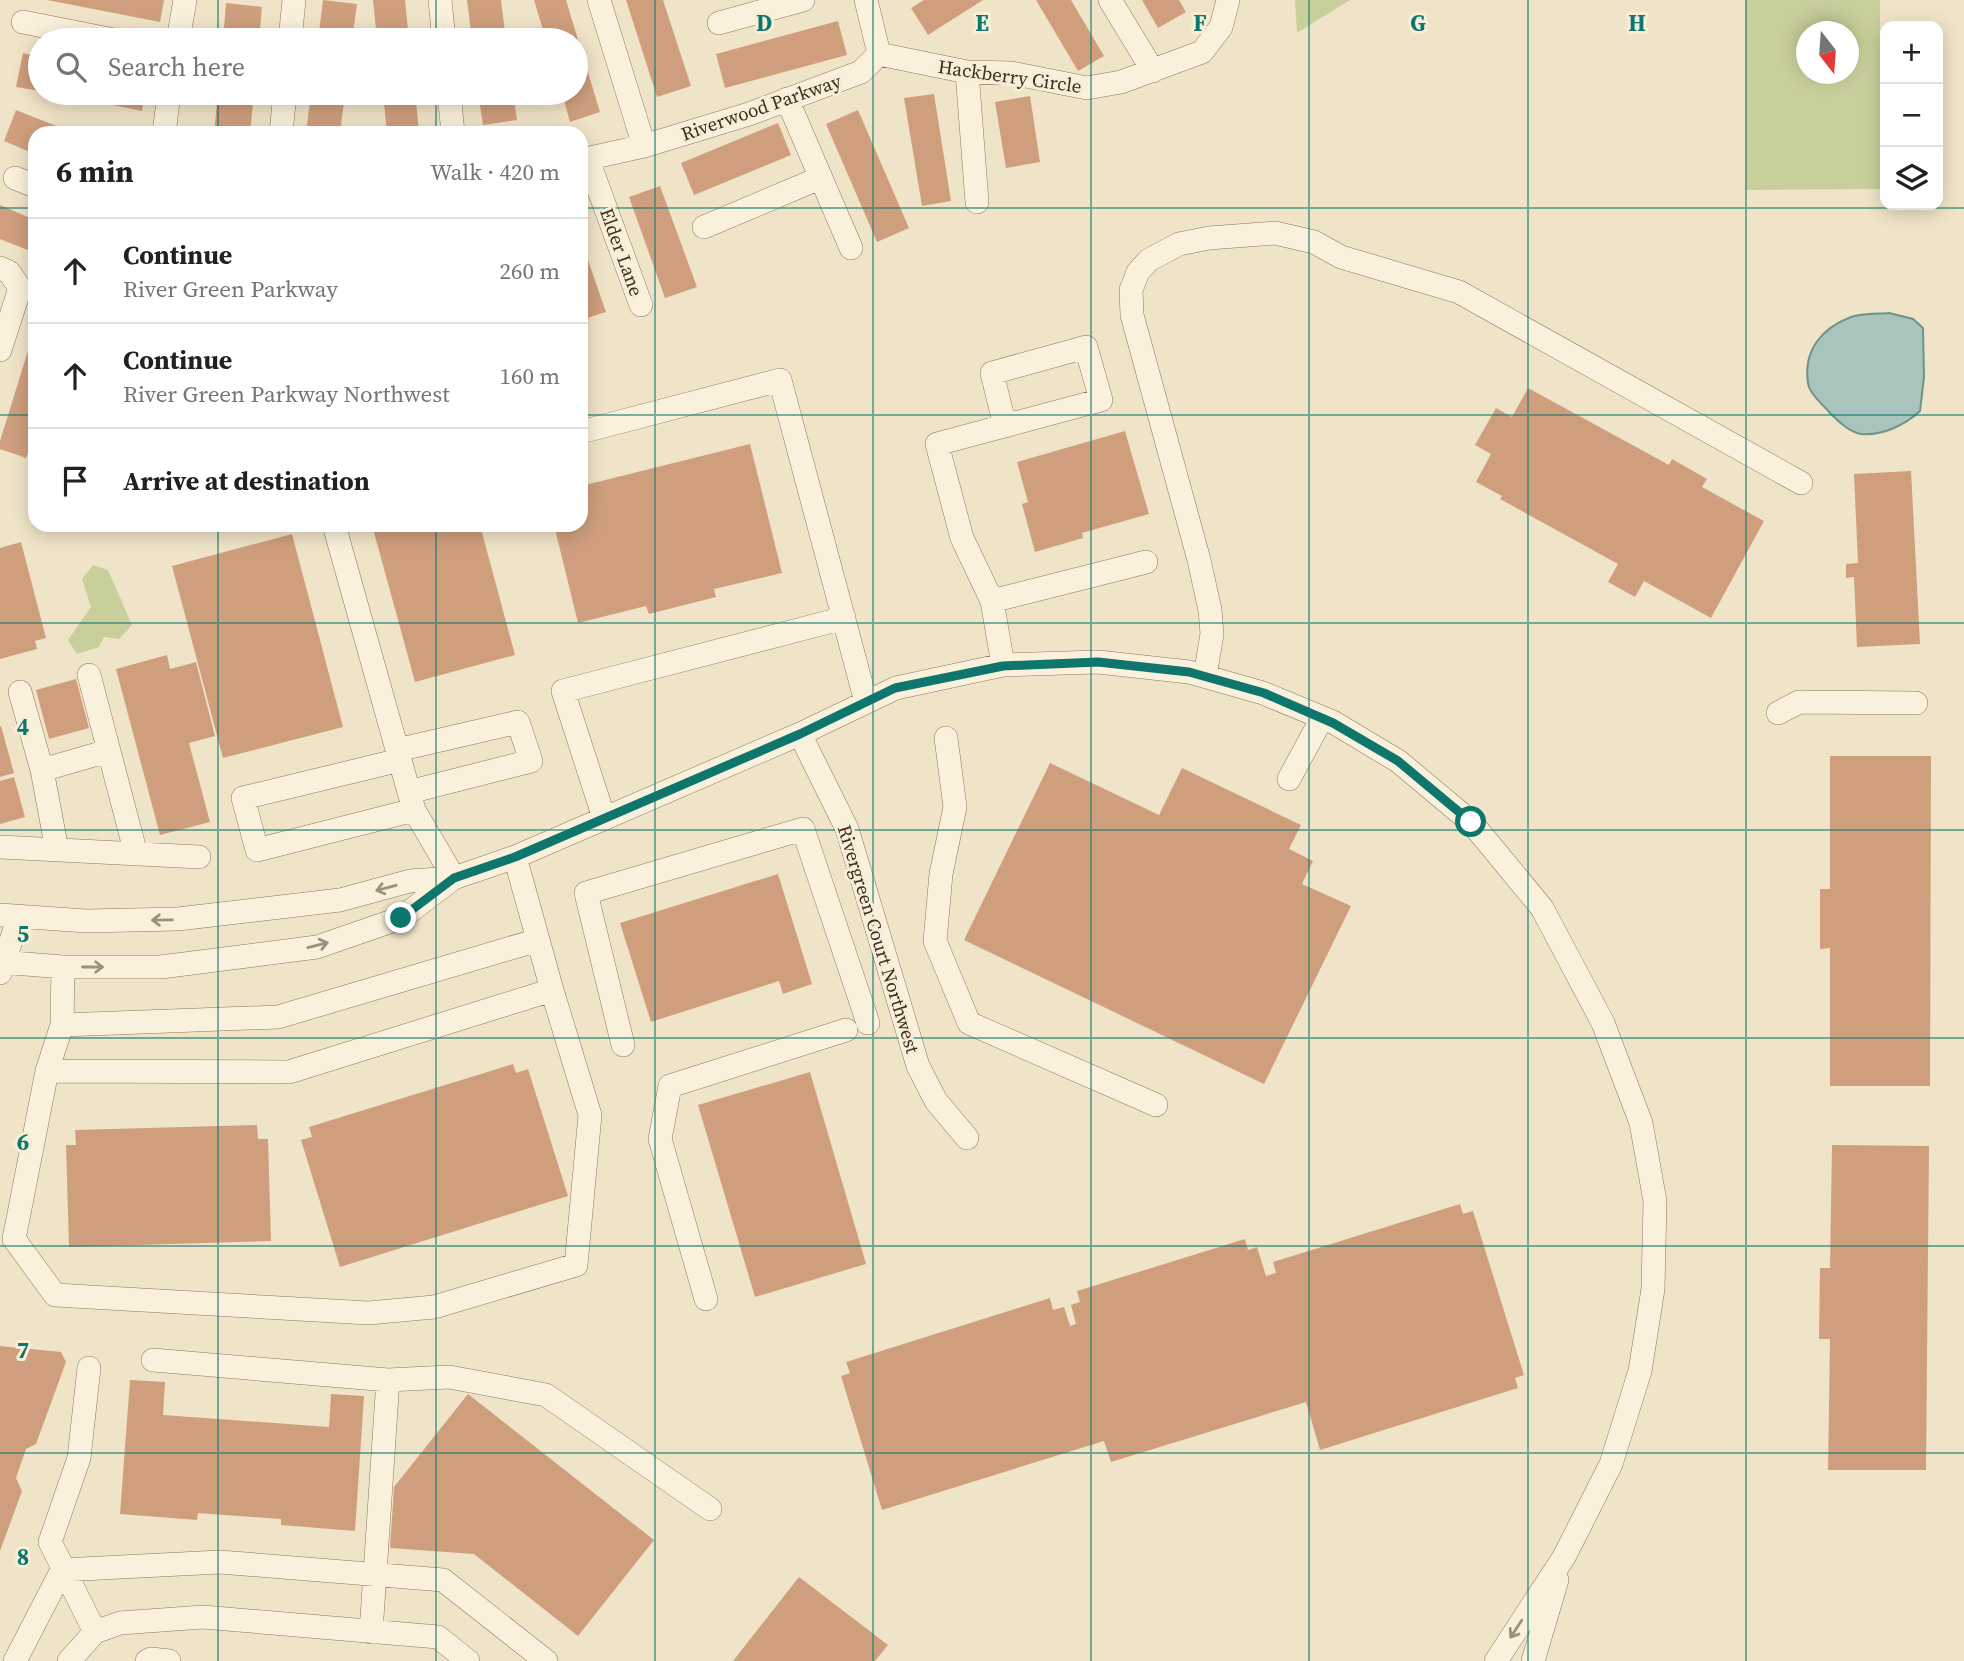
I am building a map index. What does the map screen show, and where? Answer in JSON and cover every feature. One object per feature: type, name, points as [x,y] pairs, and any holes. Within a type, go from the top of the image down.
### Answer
[{"type":"street","points":[[180,28],[185,0]]},
{"type":"street","points":[[291,28],[293,0]]},
{"type":"street","points":[[440,0],[443,28]]},
{"type":"street","points":[[599,0],[644,146]]},
{"type":"street","points":[[719,23],[803,0]]},
{"type":"street","points":[[866,0],[879,54]]},
{"type":"street","points":[[1110,0],[1153,71]]},
{"type":"street","name":"Hackberry Circle","points":[[879,54],[967,72],[1011,73],[1087,88],[1121,82],[1202,52],[1222,27],[1228,0]]},
{"type":"street","points":[[23,22],[53,28]]},
{"type":"street","name":"Riverwood Parkway","points":[[588,159],[711,127],[861,72],[879,54]]},
{"type":"street","points":[[967,72],[977,202]]},
{"type":"street","points":[[787,99],[851,248]]},
{"type":"street","points":[[165,126],[168,105]]},
{"type":"street","points":[[282,126],[284,105]]},
{"type":"street","points":[[450,105],[452,126]]},
{"type":"street","name":"Elder Lane","points":[[588,168],[641,305]]},
{"type":"street","points":[[704,227],[820,178]]},
{"type":"street","points":[[1206,676],[1212,634],[1210,610],[1199,560],[1132,315],[1131,290],[1138,272],[1149,260],[1179,244],[1209,238],[1275,233],[1314,242],[1341,257],[1459,292],[1801,483]]},
{"type":"street","points":[[0,268],[9,272],[18,289],[0,350]]},
{"type":"street","points":[[1003,666],[992,601],[962,538],[937,444],[1005,426],[1101,400],[1086,347],[992,373],[1005,426]]},
{"type":"street","points":[[588,430],[780,380],[866,702]]},
{"type":"street","points":[[336,532],[412,801],[454,878]]},
{"type":"street","points":[[992,601],[1146,562]]},
{"type":"street","points":[[604,818],[563,691],[844,618]]},
{"type":"street","points":[[454,878],[401,918],[317,947],[161,967],[1,966],[9,916],[86,921],[178,919],[340,900],[410,881],[454,878],[515,857],[800,734],[895,688],[1003,666],[1098,662],[1206,676],[1264,693],[1322,718],[1398,761],[1466,818],[1542,908],[1603,1023],[1641,1123],[1655,1201],[1653,1289],[1640,1371],[1611,1464],[1564,1557],[1496,1661]]},
{"type":"street","points":[[89,675],[136,854]]},
{"type":"street","points":[[20,692],[42,770],[57,850]]},
{"type":"street","points":[[1778,713],[1799,702],[1916,703]]},
{"type":"street","points":[[1289,779],[1322,718]]},
{"type":"street","points":[[518,722],[531,761],[412,801],[257,850],[243,799],[518,722]]},
{"type":"street","name":"Rivergreen Court Northwest","points":[[800,734],[847,829],[918,1066],[936,1101],[967,1138]]},
{"type":"street","points":[[946,738],[955,807],[941,874],[935,941],[970,1023],[1156,1105]]},
{"type":"street","points":[[42,770],[108,751]]},
{"type":"street","points":[[623,1045],[586,893],[803,829],[857,1027],[670,1086],[660,1139],[706,1299]]},
{"type":"street","points":[[0,847],[199,857]]},
{"type":"street","points":[[63,967],[62,1025],[47,1071],[14,1239],[55,1295],[369,1313],[434,1307],[576,1265],[590,1115],[515,857]]},
{"type":"street","points":[[62,1025],[278,1017],[538,940]]},
{"type":"street","points":[[47,1071],[289,1072],[552,990]]},
{"type":"street","points":[[153,1360],[388,1380],[449,1377],[546,1395],[710,1509]]},
{"type":"street","points":[[89,1368],[79,1458],[50,1542],[95,1632]]},
{"type":"street","points":[[371,1632],[388,1380]]},
{"type":"street","points":[[1533,1661],[1564,1557]]},
{"type":"street","points":[[62,1570],[220,1562],[443,1580],[546,1661]]},
{"type":"street","points":[[15,1661],[62,1570]]},
{"type":"street","points":[[69,1661],[95,1632],[120,1623],[203,1617],[438,1637],[468,1661]]},
{"type":"street","points":[[147,1661],[169,1661]]},
{"type":"green space","points":[[1295,0],[1350,0],[1297,33]]},
{"type":"green space","points":[[1745,0],[1880,0],[1880,189],[1745,190]]},
{"type":"green space","points":[[93,565],[108,570],[132,625],[119,639],[104,637],[99,647],[77,654],[68,640],[91,607],[82,579]]},
{"type":"water","points":[[1889,313],[1913,319],[1923,328],[1924,377],[1920,411],[1893,428],[1861,434],[1840,423],[1814,395],[1808,383],[1809,360],[1817,342],[1831,327],[1851,317]]},
{"type":"building","points":[[47,0],[164,0],[160,22]]},
{"type":"building","points":[[323,0],[357,4],[354,28],[320,28]]},
{"type":"building","points":[[373,0],[405,0],[408,28],[376,28]]},
{"type":"building","points":[[467,0],[501,0],[504,28],[470,28]]},
{"type":"building","points":[[534,0],[566,0],[574,28],[542,28]]},
{"type":"building","points":[[626,0],[663,0],[691,86],[657,97]]},
{"type":"building","points":[[924,0],[983,0],[928,35],[911,8]]},
{"type":"building","points":[[1036,0],[1071,0],[1104,56],[1078,71]]},
{"type":"building","points":[[1142,0],[1179,0],[1186,12],[1158,28]]},
{"type":"building","points":[[226,3],[262,7],[260,28],[224,28]]},
{"type":"building","points":[[838,21],[847,55],[725,88],[716,54]]},
{"type":"building","points":[[23,53],[28,54],[28,89],[16,87]]},
{"type":"building","points":[[588,72],[600,112],[570,122],[565,105],[588,105]]},
{"type":"building","points":[[934,94],[951,201],[922,206],[904,98]]},
{"type":"building","points":[[1030,96],[1040,162],[1006,168],[995,102]]},
{"type":"building","points":[[113,105],[143,105],[142,111]]},
{"type":"building","points":[[217,105],[253,105],[251,126],[215,126]]},
{"type":"building","points":[[310,105],[344,105],[341,126],[307,126]]},
{"type":"building","points":[[384,105],[416,105],[418,126],[386,126]]},
{"type":"building","points":[[480,105],[515,105],[517,120],[483,125]]},
{"type":"building","points":[[16,110],[56,126],[28,126],[28,151],[4,141]]},
{"type":"building","points":[[858,110],[909,228],[877,242],[826,124]]},
{"type":"building","points":[[778,123],[791,155],[694,195],[681,163]]},
{"type":"building","points":[[660,186],[697,287],[665,298],[629,197]]},
{"type":"building","points":[[0,205],[28,217],[28,250],[0,239]]},
{"type":"building","points":[[588,260],[606,312],[588,318]]},
{"type":"building","points":[[28,351],[26,458],[0,449],[0,441]]},
{"type":"building","points":[[1528,388],[1669,465],[1672,459],[1707,479],[1702,487],[1764,521],[1711,618],[1644,581],[1635,597],[1608,582],[1618,564],[1500,499],[1502,496],[1476,482],[1491,454],[1475,445],[1496,408],[1512,417]]},
{"type":"building","points":[[1125,431],[1149,514],[1082,533],[1083,538],[1035,552],[1022,504],[1028,502],[1017,462]]},
{"type":"building","points":[[750,444],[782,573],[714,589],[716,597],[649,614],[646,606],[578,623],[556,532],[588,532],[588,484]]},
{"type":"building","points":[[1911,471],[1920,644],[1857,647],[1854,577],[1846,578],[1846,564],[1858,563],[1854,474]]},
{"type":"building","points":[[374,532],[482,532],[515,655],[415,682]]},
{"type":"building","points":[[292,534],[343,727],[223,758],[172,566]]},
{"type":"building","points":[[21,542],[46,638],[35,641],[37,649],[0,659],[0,548]]},
{"type":"building","points":[[167,655],[170,669],[196,662],[215,736],[189,743],[210,822],[160,835],[116,669]]},
{"type":"building","points":[[76,679],[89,728],[49,739],[36,690]]},
{"type":"building","points":[[0,727],[14,773],[0,777]]},
{"type":"building","points":[[1830,756],[1931,756],[1930,1086],[1830,1086],[1830,948],[1820,949],[1820,889],[1830,889]]},
{"type":"building","points":[[1050,763],[1159,815],[1182,768],[1301,825],[1289,849],[1313,861],[1302,884],[1351,906],[1264,1084],[964,940]]},
{"type":"building","points":[[14,777],[25,817],[0,824],[0,781]]},
{"type":"building","points":[[778,874],[812,984],[783,994],[779,981],[651,1022],[620,923]]},
{"type":"building","points":[[513,1064],[516,1073],[528,1069],[568,1196],[340,1267],[301,1140],[312,1137],[309,1127]]},
{"type":"building","points":[[810,1072],[866,1264],[755,1297],[698,1105]]},
{"type":"building","points":[[257,1125],[258,1139],[268,1139],[271,1241],[69,1247],[66,1145],[76,1145],[75,1130]]},
{"type":"building","points":[[1832,1145],[1929,1146],[1926,1470],[1828,1470],[1830,1339],[1819,1339],[1820,1268],[1830,1268]]},
{"type":"building","points":[[1460,1204],[1463,1214],[1473,1211],[1524,1375],[1515,1378],[1518,1388],[1320,1450],[1306,1402],[1111,1462],[1104,1441],[882,1510],[841,1376],[850,1373],[846,1362],[1050,1298],[1053,1310],[1064,1307],[1070,1326],[1076,1324],[1071,1305],[1080,1302],[1077,1291],[1245,1239],[1248,1250],[1257,1247],[1266,1276],[1276,1273],[1273,1262]]},
{"type":"building","points":[[0,1346],[61,1352],[66,1362],[36,1444],[26,1449],[16,1478],[22,1491],[0,1551]]},
{"type":"building","points":[[130,1380],[165,1382],[163,1415],[329,1427],[331,1394],[364,1396],[355,1531],[281,1525],[281,1519],[198,1513],[197,1520],[120,1514]]},
{"type":"building","points":[[468,1394],[654,1540],[578,1636],[474,1554],[390,1548],[394,1487]]},
{"type":"building","points":[[799,1577],[888,1645],[875,1661],[733,1661]]},
{"type":"route","points":[[401,918],[454,878],[515,857],[800,734],[895,688],[1003,666],[1098,662],[1189,672],[1264,693],[1333,723],[1398,761],[1471,822]]}]
